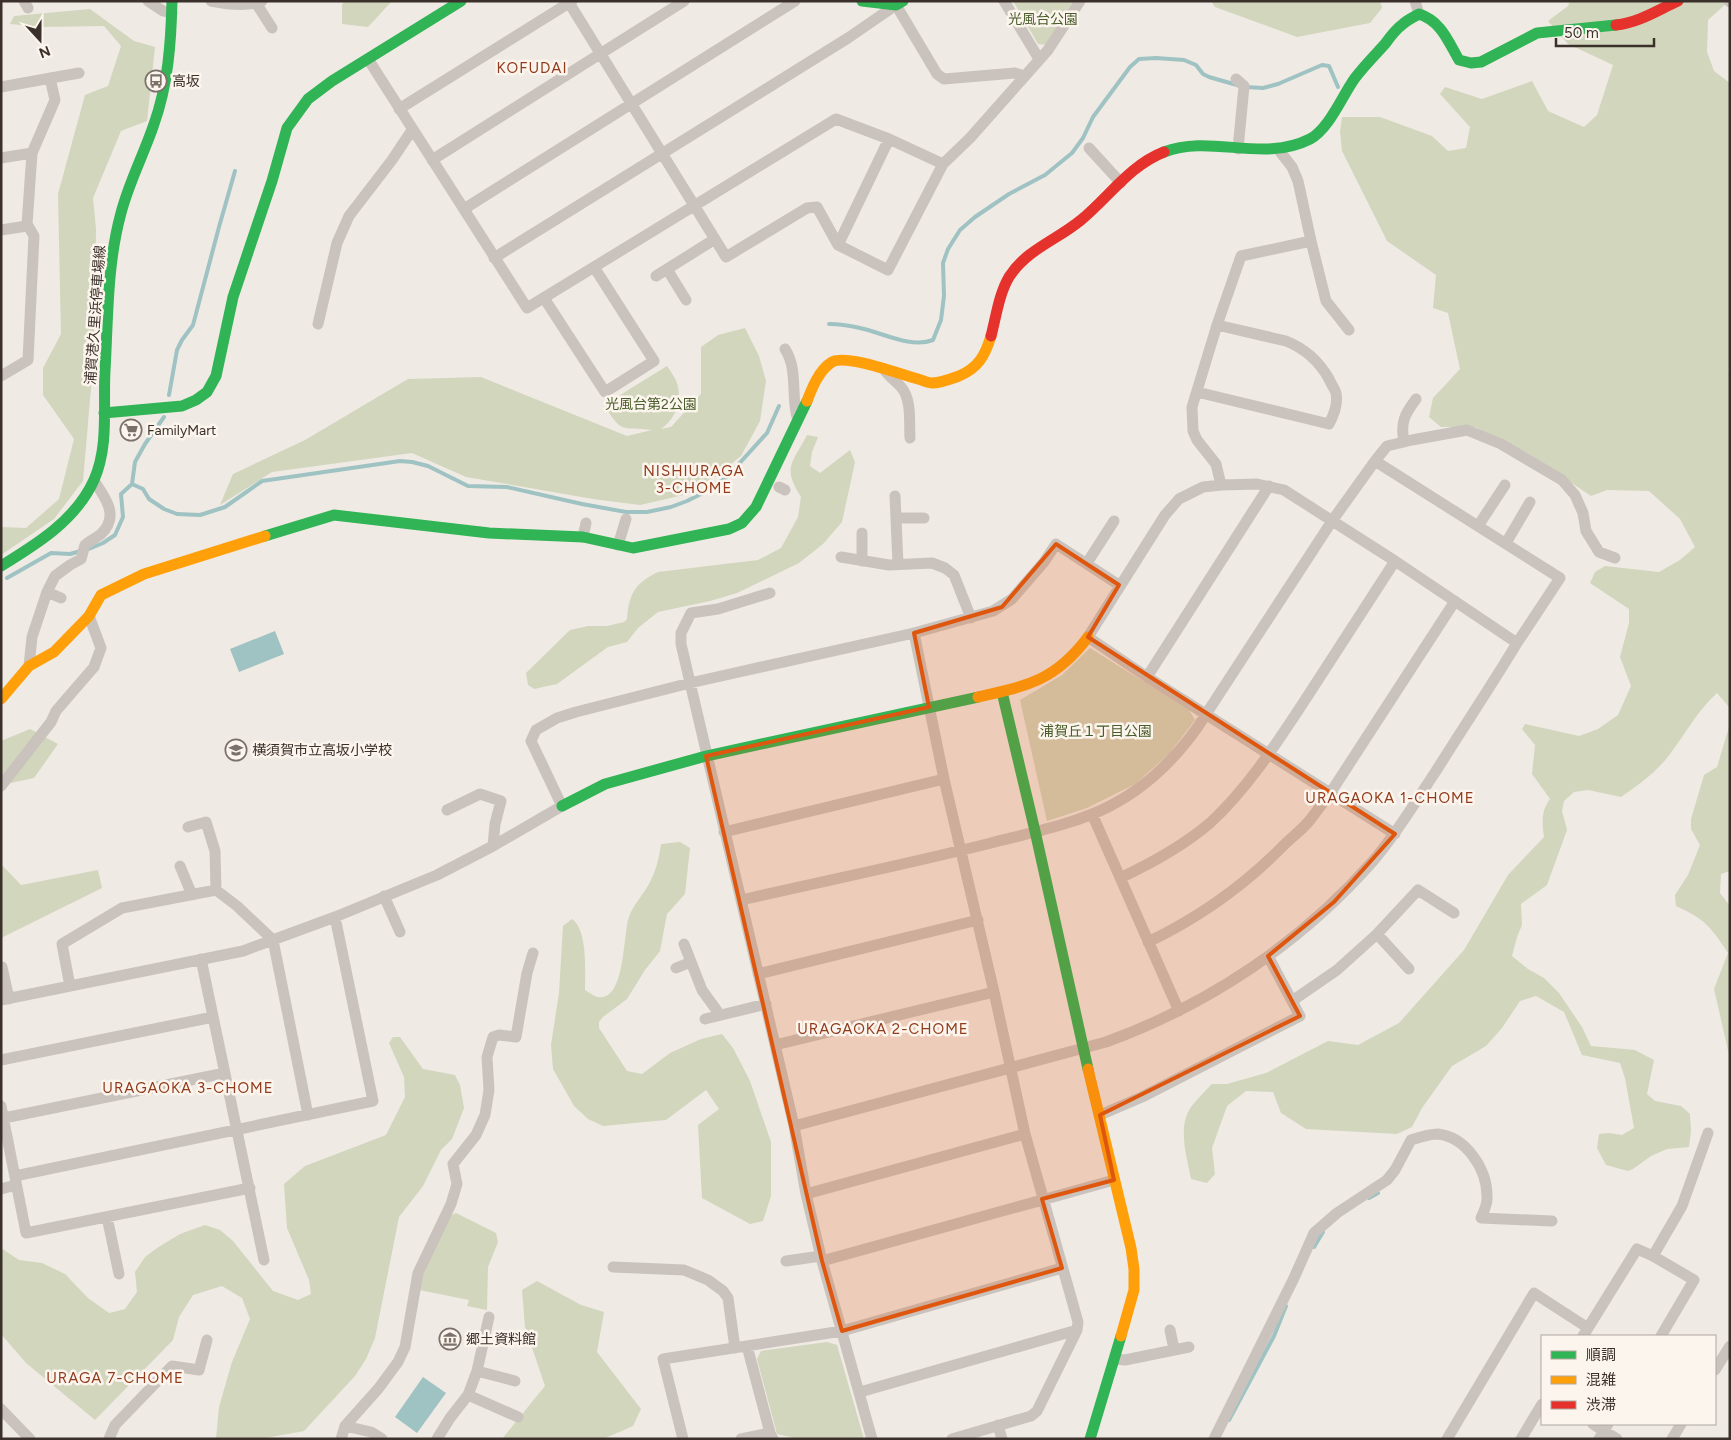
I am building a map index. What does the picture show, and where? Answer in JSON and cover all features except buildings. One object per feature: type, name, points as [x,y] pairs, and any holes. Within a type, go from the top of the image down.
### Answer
[{"type":"street","points":[[148,1],[163,11],[172,7]]},
{"type":"street","points":[[211,1],[221,3],[259,2],[272,28]]},
{"type":"street","points":[[104,413],[182,406],[196,400],[207,392],[216,376],[233,297],[272,181],[287,128],[308,99],[332,81],[461,1]]},
{"type":"street","points":[[432,160],[684,1]]},
{"type":"street","points":[[464,209],[795,1]]},
{"type":"street","points":[[862,1],[900,3]]},
{"type":"street","points":[[1004,1],[1040,58]]},
{"type":"street","points":[[400,108],[569,2],[726,257],[806,208],[817,207],[838,244],[888,270],[942,164],[970,138],[1048,50],[1080,1]]},
{"type":"street","points":[[1415,1],[1419,14]]},
{"type":"street","points":[[1,699],[29,666],[54,652],[89,616],[101,595],[144,574],[334,515],[489,533],[582,537],[633,548],[729,529],[742,523],[756,507],[784,450],[797,417],[814,385],[833,361],[841,358],[932,382],[954,378],[971,371],[987,349],[992,337],[998,306],[1003,292],[1009,278],[1020,263],[1034,250],[1079,222],[1137,167],[1154,156],[1172,149],[1195,145],[1278,150],[1300,143],[1317,134],[1326,124],[1355,78],[1402,24],[1419,14],[1430,17],[1437,25],[1446,36],[1459,60],[1471,63],[1481,62],[1537,33],[1625,24],[1678,1]]},
{"type":"street","points":[[900,3],[937,74],[944,79],[1016,73],[1024,76]]},
{"type":"street","points":[[494,258],[840,43],[900,3]]},
{"type":"street","name":"浦賀港久里浜停車場線","points":[[1,566],[39,542],[67,520],[85,497],[99,468],[104,413],[111,262],[118,223],[128,189],[160,108],[170,40],[172,7]]},
{"type":"street","points":[[368,59],[527,308],[836,119],[889,139],[942,164]]},
{"type":"street","points":[[1,87],[79,73]]},
{"type":"street","points":[[1,376],[28,360],[34,236],[27,226],[32,153],[55,100],[50,78]]},
{"type":"street","points":[[1236,79],[1244,86],[1238,149]]},
{"type":"street","points":[[318,324],[337,243],[349,216],[392,160],[412,130]]},
{"type":"street","points":[[838,244],[889,139]]},
{"type":"street","points":[[1089,148],[1122,183]]},
{"type":"street","points":[[1278,150],[1292,167],[1298,181],[1326,301],[1349,330]]},
{"type":"street","points":[[1,158],[32,153]]},
{"type":"street","points":[[1,230],[27,226]]},
{"type":"street","points":[[656,276],[714,239]]},
{"type":"street","points":[[1221,485],[1216,464],[1197,440],[1193,431],[1192,407],[1241,256],[1311,241]]},
{"type":"street","points":[[544,298],[605,392],[654,360],[594,266]]},
{"type":"street","points":[[667,269],[686,300]]},
{"type":"street","points":[[1197,392],[1330,424],[1337,403],[1336,392],[1317,361],[1297,345],[1217,326]]},
{"type":"street","points":[[785,349],[794,379],[797,417]]},
{"type":"street","points":[[884,369],[889,377],[906,394],[910,438]]},
{"type":"street","points":[[1404,442],[1403,423],[1406,412],[1416,399]]},
{"type":"street","points":[[741,900],[1035,831],[1092,814],[1130,793],[1157,773],[1182,750],[1332,521],[1375,460],[1388,446],[1466,430],[1501,444],[1562,480],[1575,495],[1583,513],[1586,531],[1599,552],[1615,558]]},
{"type":"street","points":[[794,1126],[1106,1042],[1136,1031],[1179,1011],[1223,987],[1268,956],[1334,902],[1373,860],[1395,834],[1560,578],[1375,460]]},
{"type":"street","points":[[29,666],[32,637],[47,592],[56,576],[70,565],[82,559],[85,545],[105,530],[111,515],[110,505],[94,480]]},
{"type":"street","points":[[2,967],[5,999],[243,951],[335,917],[437,875],[605,784],[706,756],[1002,692],[1037,681],[1054,673],[1068,662],[1088,638],[1119,586],[1172,506],[1179,499],[1203,487],[1257,484],[1284,490],[1395,561],[1517,643]]},
{"type":"street","points":[[1478,526],[1506,485]]},
{"type":"street","points":[[1147,677],[1269,486]]},
{"type":"street","points":[[895,496],[898,564]]},
{"type":"street","points":[[1506,543],[1530,502]]},
{"type":"street","points":[[896,518],[924,518]]},
{"type":"street","points":[[618,545],[626,519]]},
{"type":"street","points":[[1087,564],[1114,521]]},
{"type":"street","points":[[582,537],[586,523]]},
{"type":"street","points":[[862,533],[862,561]]},
{"type":"street","points":[[562,806],[532,741],[536,730],[556,718],[690,683],[914,633],[997,609],[1012,599],[1044,562],[1056,544],[1119,586]]},
{"type":"street","points":[[841,557],[898,564],[932,563],[945,568],[954,575],[971,618]]},
{"type":"street","points":[[1120,878],[1153,862],[1184,843],[1210,822],[1238,793],[1269,754],[1395,561]]},
{"type":"street","points":[[47,592],[61,598]]},
{"type":"street","points":[[770,593],[718,609],[691,613],[681,633],[680,644],[794,1126],[806,1194],[872,1439]]},
{"type":"street","points":[[1148,942],[1176,929],[1241,885],[1270,860],[1310,820],[1331,792],[1455,601]]},
{"type":"street","points":[[1,786],[52,722],[56,711],[94,667],[101,648],[89,616]]},
{"type":"street","points":[[914,633],[944,779],[978,920],[1009,1068],[1042,1199],[1078,1322],[1077,1330],[1037,1411],[1031,1416],[959,1438]]},
{"type":"street","points":[[1088,638],[1395,834]]},
{"type":"street","points":[[1002,692],[1083,1048],[1131,1248],[1134,1269],[1134,1290],[1090,1439]]},
{"type":"street","points":[[724,832],[944,779]]},
{"type":"street","points":[[447,810],[480,794],[501,801],[495,824],[493,846]]},
{"type":"street","points":[[1092,814],[1179,1011]]},
{"type":"street","points":[[188,827],[206,822],[215,851],[216,890]]},
{"type":"street","points":[[180,866],[192,895]]},
{"type":"street","points":[[70,986],[62,944],[122,908],[216,890],[237,906],[273,940],[308,1116]]},
{"type":"street","points":[[1292,1001],[1337,970],[1377,934],[1418,890],[1454,913]]},
{"type":"street","points":[[384,896],[400,932]]},
{"type":"street","points":[[1,1189],[16,1181],[373,1101],[335,917]]},
{"type":"street","points":[[758,974],[978,920]]},
{"type":"street","points":[[1377,934],[1410,969]]},
{"type":"street","points":[[684,944],[702,990],[720,1016]]},
{"type":"street","points":[[341,1439],[345,1426],[378,1389],[398,1362],[405,1347],[418,1273],[451,1204],[457,1184],[453,1164],[476,1135],[485,1115],[489,1090],[487,1057],[493,1037],[499,1035],[516,1037],[532,953]]},
{"type":"street","points":[[1100,1115],[1142,1097],[1300,1016],[1268,956]]},
{"type":"street","points":[[201,959],[264,1260]]},
{"type":"street","points":[[676,968],[691,962]]},
{"type":"street","points":[[775,1045],[994,992]]},
{"type":"street","points":[[705,1019],[766,1004]]},
{"type":"street","points":[[1,1060],[213,1017]]},
{"type":"street","points":[[4,1118],[225,1073]]},
{"type":"street","points":[[1,1106],[26,1233],[250,1188]]},
{"type":"street","points":[[806,1194],[1025,1134]]},
{"type":"street","points":[[1653,1256],[1682,1206],[1708,1134]]},
{"type":"street","points":[[1214,1439],[1294,1278],[1314,1233],[1337,1213],[1387,1180],[1395,1170],[1411,1140],[1429,1135],[1448,1136],[1464,1146],[1472,1155],[1483,1174],[1487,1187],[1488,1198],[1480,1218],[1552,1221]]},
{"type":"street","points":[[786,1261],[822,1258],[1114,1180]]},
{"type":"street","points":[[107,1217],[119,1274]]},
{"type":"street","points":[[1447,1439],[1534,1293],[1586,1332],[1637,1249],[1694,1280],[1661,1335]]},
{"type":"street","points":[[613,1267],[684,1270],[708,1280],[723,1290],[728,1298],[735,1348]]},
{"type":"street","points":[[683,1439],[663,1359],[842,1331],[1062,1268]]},
{"type":"street","points":[[437,1439],[468,1395],[478,1371],[490,1317]]},
{"type":"street","points":[[860,1392],[1077,1330]]},
{"type":"street","points":[[1170,1330],[1174,1349]]},
{"type":"street","points":[[108,1439],[115,1425],[172,1366],[199,1370],[207,1340]]},
{"type":"street","points":[[741,1439],[771,1436],[747,1346]]},
{"type":"street","points":[[1716,1368],[1730,1346]]},
{"type":"street","points":[[1115,1359],[1125,1360],[1189,1347]]},
{"type":"street","points":[[478,1371],[515,1381]]},
{"type":"street","points":[[468,1395],[518,1417]]},
{"type":"street","points":[[1521,1439],[1541,1406]]},
{"type":"street","points":[[1,1409],[30,1439]]},
{"type":"street","points":[[998,1425],[1002,1439]]},
{"type":"street","points":[[1672,1439],[1680,1425]]},
{"type":"street","points":[[345,1426],[371,1432],[382,1439]]},
{"type":"street","points":[[1604,1431],[1617,1439]]},
{"type":"highlighted area","points":[[1056,544],[1119,585],[1088,637],[1395,834],[1334,902],[1268,956],[1300,1016],[1100,1115],[1114,1180],[1042,1199],[1062,1268],[842,1331],[822,1261],[706,756],[929,707],[914,633],[1002,607]]},
{"type":"green space","points":[[344,1],[392,1],[368,27],[342,24],[342,5]]},
{"type":"green space","name":"光風台公園","points":[[1013,1],[1073,1],[1047,45],[1038,44]]},
{"type":"green space","points":[[1211,1],[1380,1],[1382,8],[1370,23],[1297,37],[1215,7]]},
{"type":"green space","points":[[1570,1],[1729,1],[1708,20],[1707,52],[1714,71],[1730,83],[1730,365],[1728,371],[1730,371],[1730,871],[1721,874],[1720,893],[1730,906],[1730,1059],[1714,989],[1728,953],[1717,937],[1701,920],[1676,906],[1675,895],[1688,875],[1700,845],[1691,829],[1691,819],[1704,775],[1717,767],[1729,727],[1729,707],[1717,693],[1698,715],[1665,761],[1647,778],[1621,797],[1588,790],[1574,792],[1564,801],[1562,811],[1567,830],[1547,885],[1521,904],[1522,925],[1512,956],[1528,969],[1544,978],[1559,993],[1582,1027],[1591,1046],[1635,1050],[1654,1060],[1647,1094],[1655,1101],[1681,1106],[1690,1114],[1691,1131],[1689,1147],[1667,1149],[1651,1156],[1628,1171],[1606,1165],[1597,1148],[1599,1134],[1622,1135],[1634,1128],[1625,1078],[1620,1063],[1582,1055],[1564,1012],[1536,996],[1520,1001],[1502,1028],[1486,1046],[1452,1066],[1422,1108],[1412,1127],[1397,1134],[1306,1129],[1281,1113],[1273,1092],[1246,1091],[1227,1106],[1212,1148],[1215,1174],[1207,1183],[1191,1179],[1184,1142],[1185,1124],[1191,1107],[1212,1084],[1227,1084],[1266,1073],[1328,1041],[1358,1045],[1399,1023],[1464,950],[1508,875],[1544,837],[1543,817],[1550,799],[1532,774],[1535,745],[1522,729],[1525,724],[1579,736],[1598,729],[1618,715],[1631,686],[1620,657],[1629,623],[1629,609],[1590,583],[1595,572],[1605,566],[1659,572],[1680,560],[1695,547],[1680,519],[1649,491],[1607,490],[1591,496],[1527,453],[1475,427],[1441,427],[1429,417],[1433,398],[1460,369],[1448,313],[1433,308],[1436,275],[1387,241],[1342,151],[1340,132],[1342,117],[1380,117],[1432,136],[1448,151],[1466,148],[1470,127],[1440,94],[1445,87],[1482,99],[1532,81],[1548,111],[1584,127],[1597,115],[1613,65],[1568,44],[1548,21],[1568,6]]},
{"type":"green space","points":[[90,9],[134,41],[155,47],[147,121],[121,131],[93,198],[96,229],[94,354],[83,481],[54,519],[1,555],[1,527],[26,528],[59,499],[74,439],[43,395],[43,368],[61,334],[58,194],[85,95],[108,86],[121,46],[104,26],[42,27],[10,24],[14,16]]},
{"type":"green space","name":"光風台第2公園","points":[[745,328],[759,356],[766,381],[760,421],[741,456],[715,477],[688,494],[640,505],[593,499],[466,477],[412,453],[272,472],[220,505],[233,474],[305,440],[408,379],[481,377],[627,436],[652,430],[628,428],[619,425],[604,405],[667,366],[674,376],[679,393],[676,411],[670,421],[661,429],[671,427],[701,394],[701,347],[718,335]]},
{"type":"green space","points":[[807,435],[818,437],[812,452],[810,466],[820,473],[850,450],[855,462],[842,522],[823,544],[799,563],[737,593],[658,612],[638,628],[627,642],[608,647],[557,684],[534,689],[528,685],[526,673],[570,630],[624,622],[627,619],[629,603],[635,590],[650,576],[658,572],[758,560],[781,548],[798,517],[801,497],[792,479],[791,466]]},
{"type":"green space","name":"浦賀丘１丁目公園","points":[[1090,648],[1189,710],[1195,720],[1169,754],[1135,784],[1087,808],[1047,821],[1020,700],[1062,675]]},
{"type":"green space","points":[[30,729],[58,744],[34,778],[1,785],[1,741]]},
{"type":"green space","points":[[680,842],[690,848],[685,894],[667,914],[660,951],[645,970],[627,999],[603,1017],[599,1022],[599,1028],[627,1071],[642,1074],[670,1053],[701,1039],[722,1034],[733,1048],[750,1081],[771,1142],[771,1196],[763,1221],[750,1224],[702,1198],[698,1125],[719,1109],[706,1090],[666,1120],[603,1126],[588,1119],[574,1106],[553,1069],[551,1045],[559,993],[563,926],[572,919],[581,932],[585,963],[585,990],[596,997],[607,996],[614,989],[619,978],[629,917],[651,879],[657,864],[661,844]]},
{"type":"green space","points":[[1,864],[21,885],[98,870],[102,888],[1,938]]},
{"type":"green space","points":[[393,1037],[400,1037],[423,1069],[455,1075],[460,1085],[464,1108],[452,1139],[441,1150],[423,1186],[399,1217],[375,1338],[366,1359],[355,1376],[304,1431],[260,1439],[216,1439],[219,1407],[232,1362],[250,1319],[242,1298],[222,1286],[193,1295],[179,1317],[173,1340],[95,1420],[26,1363],[1,1334],[1,1248],[19,1260],[42,1263],[65,1274],[88,1298],[109,1313],[125,1309],[137,1292],[135,1272],[145,1257],[180,1234],[205,1225],[220,1230],[233,1241],[273,1291],[298,1300],[311,1294],[309,1280],[287,1228],[284,1184],[305,1166],[386,1135],[405,1097],[404,1077],[389,1043]]},
{"type":"green space","points":[[456,1213],[496,1233],[498,1242],[488,1267],[487,1310],[467,1306],[469,1300],[419,1290],[421,1280],[449,1216]]},
{"type":"green space","points":[[537,1281],[581,1305],[604,1312],[597,1352],[641,1409],[633,1426],[603,1439],[502,1439],[545,1386],[525,1327],[522,1290]]},
{"type":"green space","points":[[827,1342],[837,1345],[864,1439],[799,1439],[777,1434],[757,1359],[761,1351]]},
{"type":"water","points":[[275,631],[284,654],[239,672],[230,649]]},
{"type":"water","points":[[423,1377],[446,1393],[417,1433],[395,1417]]},
{"type":"waterway","points":[[829,324],[860,328],[907,341],[925,342],[933,340],[941,320],[944,296],[943,263],[948,249],[960,230],[975,217],[1009,194],[1045,175],[1072,153],[1083,138],[1093,117],[1130,67],[1139,59],[1184,60],[1196,65],[1203,74],[1209,77],[1237,85]]},
{"type":"waterway","points":[[1246,87],[1263,88],[1278,84],[1322,65],[1329,66],[1338,87]]},
{"type":"waterway","points":[[169,395],[177,350],[193,325],[235,171]]},
{"type":"waterway","points":[[7,578],[51,553],[70,554],[103,543],[115,535],[123,517],[121,494],[132,484],[143,489],[149,499],[164,509],[177,514],[200,515],[225,507],[262,481],[400,461],[428,466],[468,486],[507,487],[626,512],[647,512],[671,507],[705,492],[727,477],[767,433],[779,406]]},
{"type":"waterway","points":[[132,484],[135,462],[164,417]]},
{"type":"waterway","points":[[1369,1198],[1378,1193]]},
{"type":"waterway","points":[[1314,1247],[1323,1232]]},
{"type":"waterway","points":[[1229,1420],[1274,1336],[1286,1306]]},
{"type":"traffic: fast","points":[[1,566],[42,540],[66,519],[86,494],[99,467],[104,440],[108,311],[116,232],[124,202],[150,135],[163,94],[170,48],[172,1]]},
{"type":"traffic: fast","points":[[104,413],[182,406],[196,400],[207,392],[216,376],[233,297],[272,181],[287,128],[308,99],[332,81],[461,1]]},
{"type":"traffic: fast","points":[[862,1],[896,5],[903,1]]},
{"type":"traffic: fast","points":[[1164,152],[1182,147],[1200,146],[1274,149],[1292,146],[1310,139],[1323,128],[1355,78],[1393,33],[1419,14],[1433,21],[1447,39],[1459,60],[1471,63],[1481,62],[1537,33],[1616,25]]},
{"type":"traffic: fast","points":[[265,536],[334,515],[489,533],[583,537],[633,548],[729,529],[742,523],[756,507],[807,401]]},
{"type":"traffic: fast","points":[[1002,692],[1088,1069]]},
{"type":"traffic: fast","points":[[562,806],[605,784],[706,756],[978,697]]},
{"type":"traffic: fast","points":[[1090,1439],[1121,1336]]},
{"type":"traffic: slow","points":[[807,401],[820,374],[832,362],[839,360],[861,363],[932,383],[949,380],[966,373],[980,361],[991,336]]},
{"type":"traffic: slow","points":[[1,699],[29,666],[54,652],[89,616],[101,595],[144,574],[265,536]]},
{"type":"traffic: slow","points":[[978,697],[1026,685],[1040,679],[1064,663],[1088,637]]},
{"type":"traffic: slow","points":[[1088,1069],[1131,1248],[1134,1269],[1134,1290],[1121,1336]]},
{"type":"traffic: jam","points":[[1616,25],[1640,19],[1678,1]]},
{"type":"traffic: jam","points":[[991,336],[1003,291],[1016,267],[1033,252],[1081,220],[1140,165],[1164,152]]},
{"type":"place","name":"高坂","points":[[156,81]]},
{"type":"place","name":"FamilyMart","points":[[131,430]]},
{"type":"place","name":"横須賀市立高坂小学校","points":[[236,750]]},
{"type":"place","name":"郷土資料館","points":[[450,1339]]},
{"type":"district","name":"KOFUDAI","points":[[532,68]]},
{"type":"district","name":"NISHIURAGA 3-CHOME","points":[[694,480]]},
{"type":"district","name":"URAGAOKA 1-CHOME","points":[[1390,798]]},
{"type":"district","name":"URAGAOKA 2-CHOME","points":[[883,1029]]},
{"type":"district","name":"URAGAOKA 3-CHOME","points":[[188,1088]]},
{"type":"district","name":"URAGA 7-CHOME","points":[[115,1378]]}]
